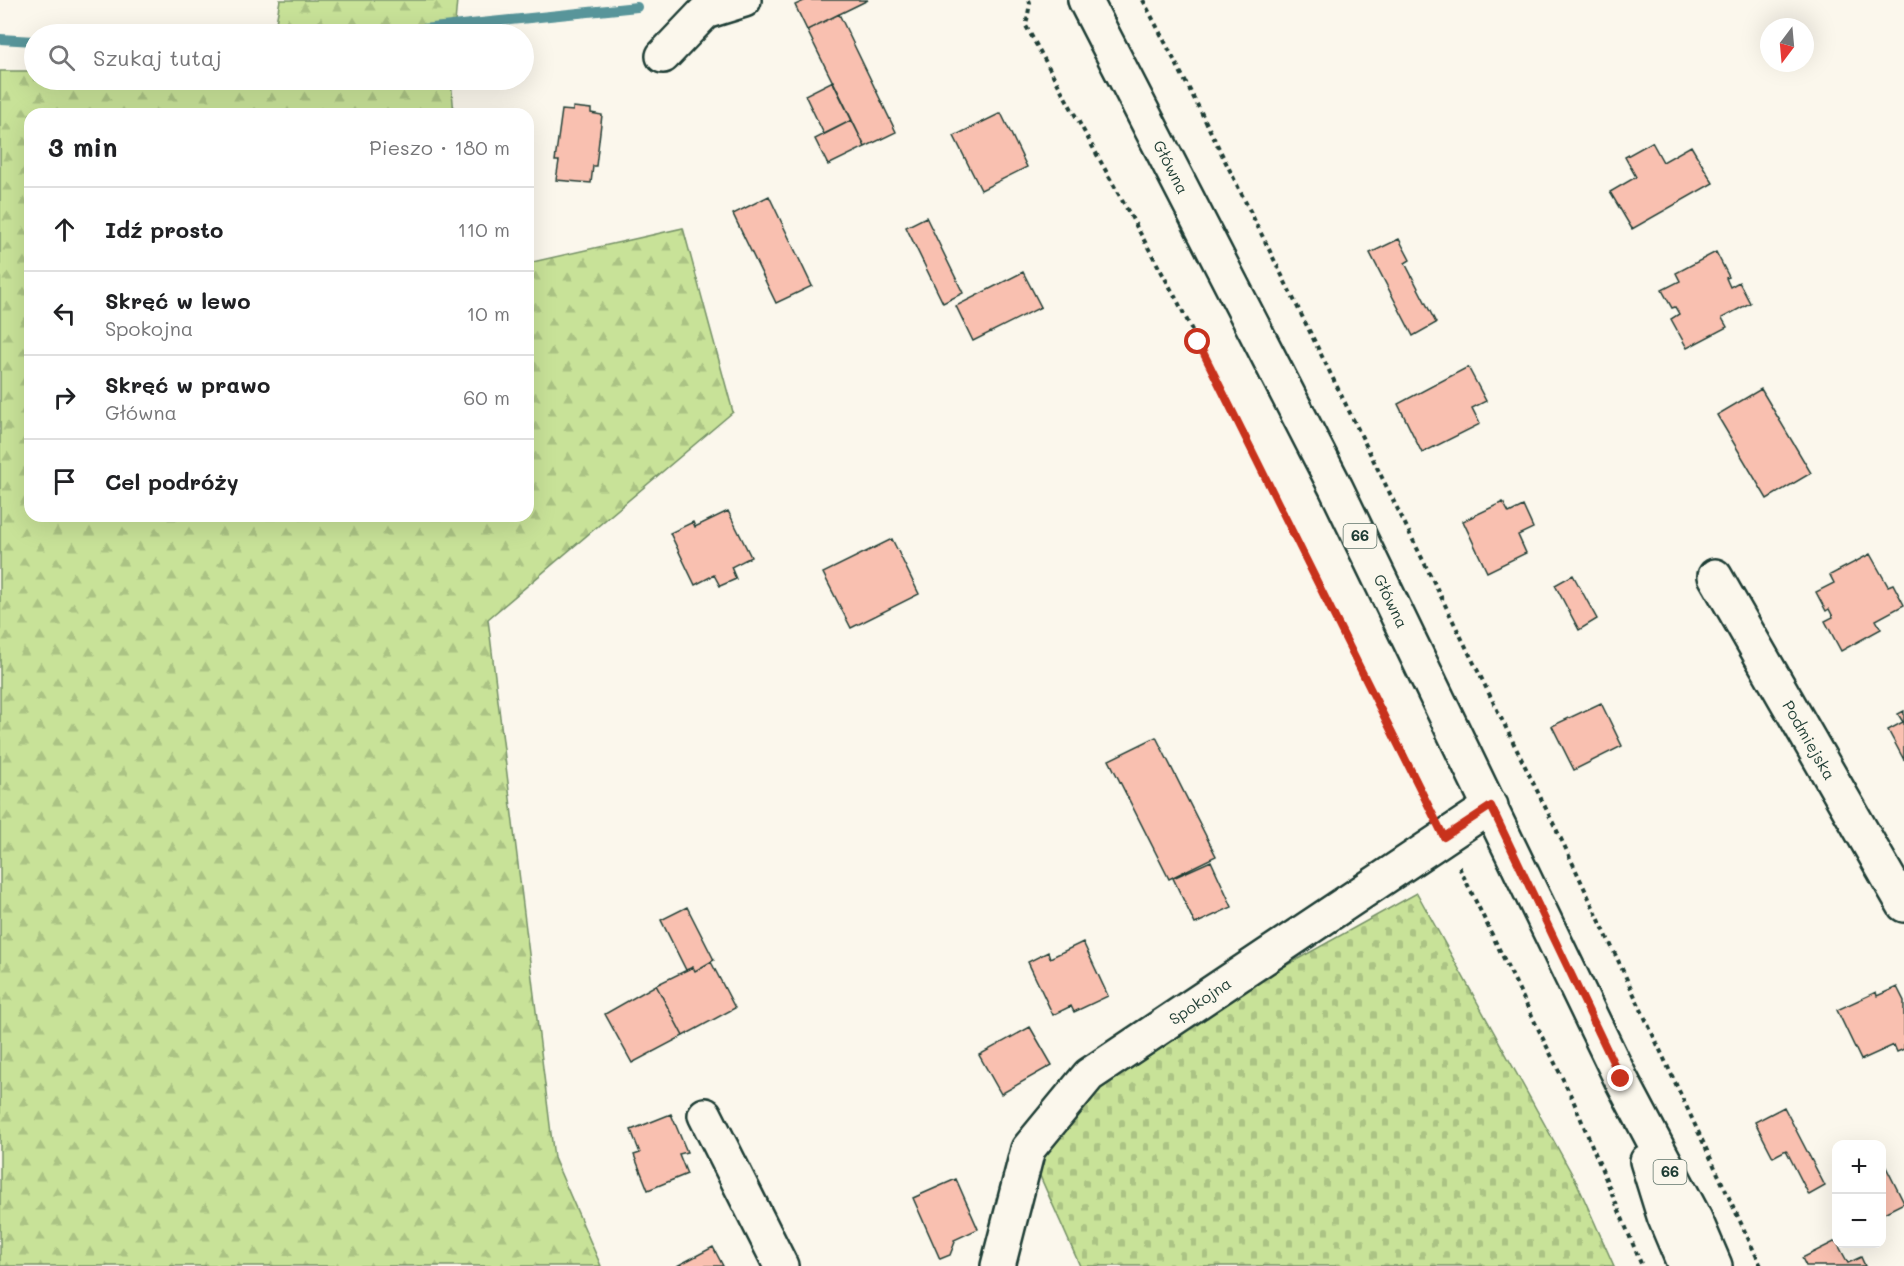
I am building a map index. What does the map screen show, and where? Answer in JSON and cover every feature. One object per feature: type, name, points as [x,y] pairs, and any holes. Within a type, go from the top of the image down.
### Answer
[{"type":"main road","points":[[663,56],[705,12],[744,0]]},
{"type":"main road","name":"Główna","points":[[1084,0],[1336,488],[1621,1079],[1695,1219],[1715,1266]]},
{"type":"main road","name":"Podmiejska","points":[[1715,576],[1904,905]]},
{"type":"main road","name":"Spokojna","points":[[998,1266],[1028,1149],[1089,1075],[1491,806]]},
{"type":"main road","name":"Główna","points":[[1621,1079],[1664,1216],[1685,1266]]},
{"type":"main road","points":[[705,1115],[781,1266]]},
{"type":"path","points":[[1029,0],[1026,26],[1177,300],[1444,837],[1573,1100],[1642,1266]]},
{"type":"path","points":[[1143,0],[1196,102],[1565,847],[1761,1266]]},
{"type":"green space","points":[[280,0],[457,0],[455,24],[276,24]]},
{"type":"green space","points":[[0,71],[24,71],[24,90],[452,90],[453,108],[24,108],[24,522],[534,522],[534,262],[683,228],[733,412],[488,619],[554,1158],[601,1266],[0,1266]]},
{"type":"green space","points":[[1417,893],[1577,1183],[1614,1266],[1080,1266],[1028,1149],[1089,1075]]},
{"type":"building","points":[[806,0],[868,0],[807,30],[795,5]]},
{"type":"building","points":[[839,14],[896,132],[865,147],[807,30]]},
{"type":"building","points":[[833,81],[852,120],[824,134],[805,95]]},
{"type":"building","points":[[573,107],[591,109],[591,113],[602,115],[596,166],[593,166],[591,183],[556,180],[559,161],[555,161],[562,110],[573,111]]},
{"type":"building","points":[[1001,113],[1027,167],[981,190],[954,136]]},
{"type":"building","points":[[852,120],[865,147],[828,165],[815,139]]},
{"type":"building","points":[[1652,142],[1663,162],[1691,146],[1713,183],[1632,229],[1610,192],[1636,177],[1625,157]]},
{"type":"building","points":[[769,196],[812,286],[776,303],[733,214]]},
{"type":"building","points":[[926,217],[963,293],[943,303],[906,227]]},
{"type":"building","points":[[1399,239],[1410,260],[1405,263],[1436,323],[1413,336],[1370,253]]},
{"type":"building","points":[[1716,252],[1729,277],[1726,278],[1730,287],[1739,282],[1750,303],[1722,318],[1727,327],[1687,348],[1671,319],[1679,314],[1675,307],[1672,308],[1662,290],[1680,281],[1676,273]]},
{"type":"building","points":[[1023,272],[1041,307],[973,341],[956,306]]},
{"type":"building","points":[[1468,367],[1486,401],[1472,408],[1480,424],[1422,453],[1398,404]]},
{"type":"building","points":[[1761,389],[1811,473],[1767,499],[1717,415]]},
{"type":"building","points":[[1503,502],[1509,513],[1523,506],[1533,528],[1518,535],[1526,553],[1487,572],[1463,521]]},
{"type":"building","points":[[728,511],[751,557],[731,567],[736,579],[720,586],[714,575],[695,585],[670,533],[693,522],[695,527]]},
{"type":"building","points":[[892,539],[919,594],[851,628],[823,573]]},
{"type":"building","points":[[1870,554],[1888,586],[1893,584],[1904,605],[1876,620],[1881,629],[1841,651],[1825,621],[1833,617],[1829,609],[1826,611],[1816,592],[1834,583],[1830,575]]},
{"type":"building","points":[[1573,575],[1597,619],[1579,630],[1555,585]]},
{"type":"building","points":[[1601,703],[1622,746],[1574,770],[1552,726]]},
{"type":"building","points":[[1904,711],[1904,760],[1888,730],[1903,722],[1898,714]]},
{"type":"building","points":[[1156,737],[1216,856],[1169,879],[1109,760]]},
{"type":"building","points":[[1211,861],[1232,907],[1195,924],[1173,878]]},
{"type":"building","points":[[687,907],[714,960],[695,971],[693,967],[686,970],[661,920]]},
{"type":"building","points":[[1083,942],[1108,996],[1074,1012],[1071,1006],[1053,1015],[1028,962],[1048,952],[1050,958]]},
{"type":"building","points":[[711,962],[735,1008],[683,1036],[656,985],[693,967],[695,971]]},
{"type":"building","points":[[656,985],[683,1036],[632,1063],[605,1014]]},
{"type":"building","points":[[1897,987],[1904,1001],[1904,1049],[1897,1052],[1894,1045],[1861,1060],[1837,1010],[1876,992],[1877,996]]},
{"type":"building","points":[[1030,1027],[1052,1065],[1001,1094],[979,1055]]},
{"type":"building","points":[[1784,1107],[1825,1186],[1809,1195],[1786,1150],[1773,1157],[1755,1122]]},
{"type":"building","points":[[671,1114],[687,1152],[679,1154],[687,1174],[648,1190],[634,1155],[640,1153],[631,1130]]},
{"type":"building","points":[[1886,1167],[1904,1203],[1886,1212]]},
{"type":"building","points":[[956,1179],[978,1229],[954,1240],[950,1255],[940,1259],[913,1198]]},
{"type":"building","points":[[1832,1243],[1832,1248],[1840,1248],[1848,1263],[1861,1257],[1865,1266],[1806,1266],[1802,1258]]},
{"type":"building","points":[[713,1247],[723,1266],[677,1266]]},
{"type":"waterway","points":[[471,24],[637,7]]},
{"type":"waterway","points":[[0,39],[24,40]]},
{"type":"route","points":[[1198,342],[1444,837],[1491,806],[1621,1079]]}]
